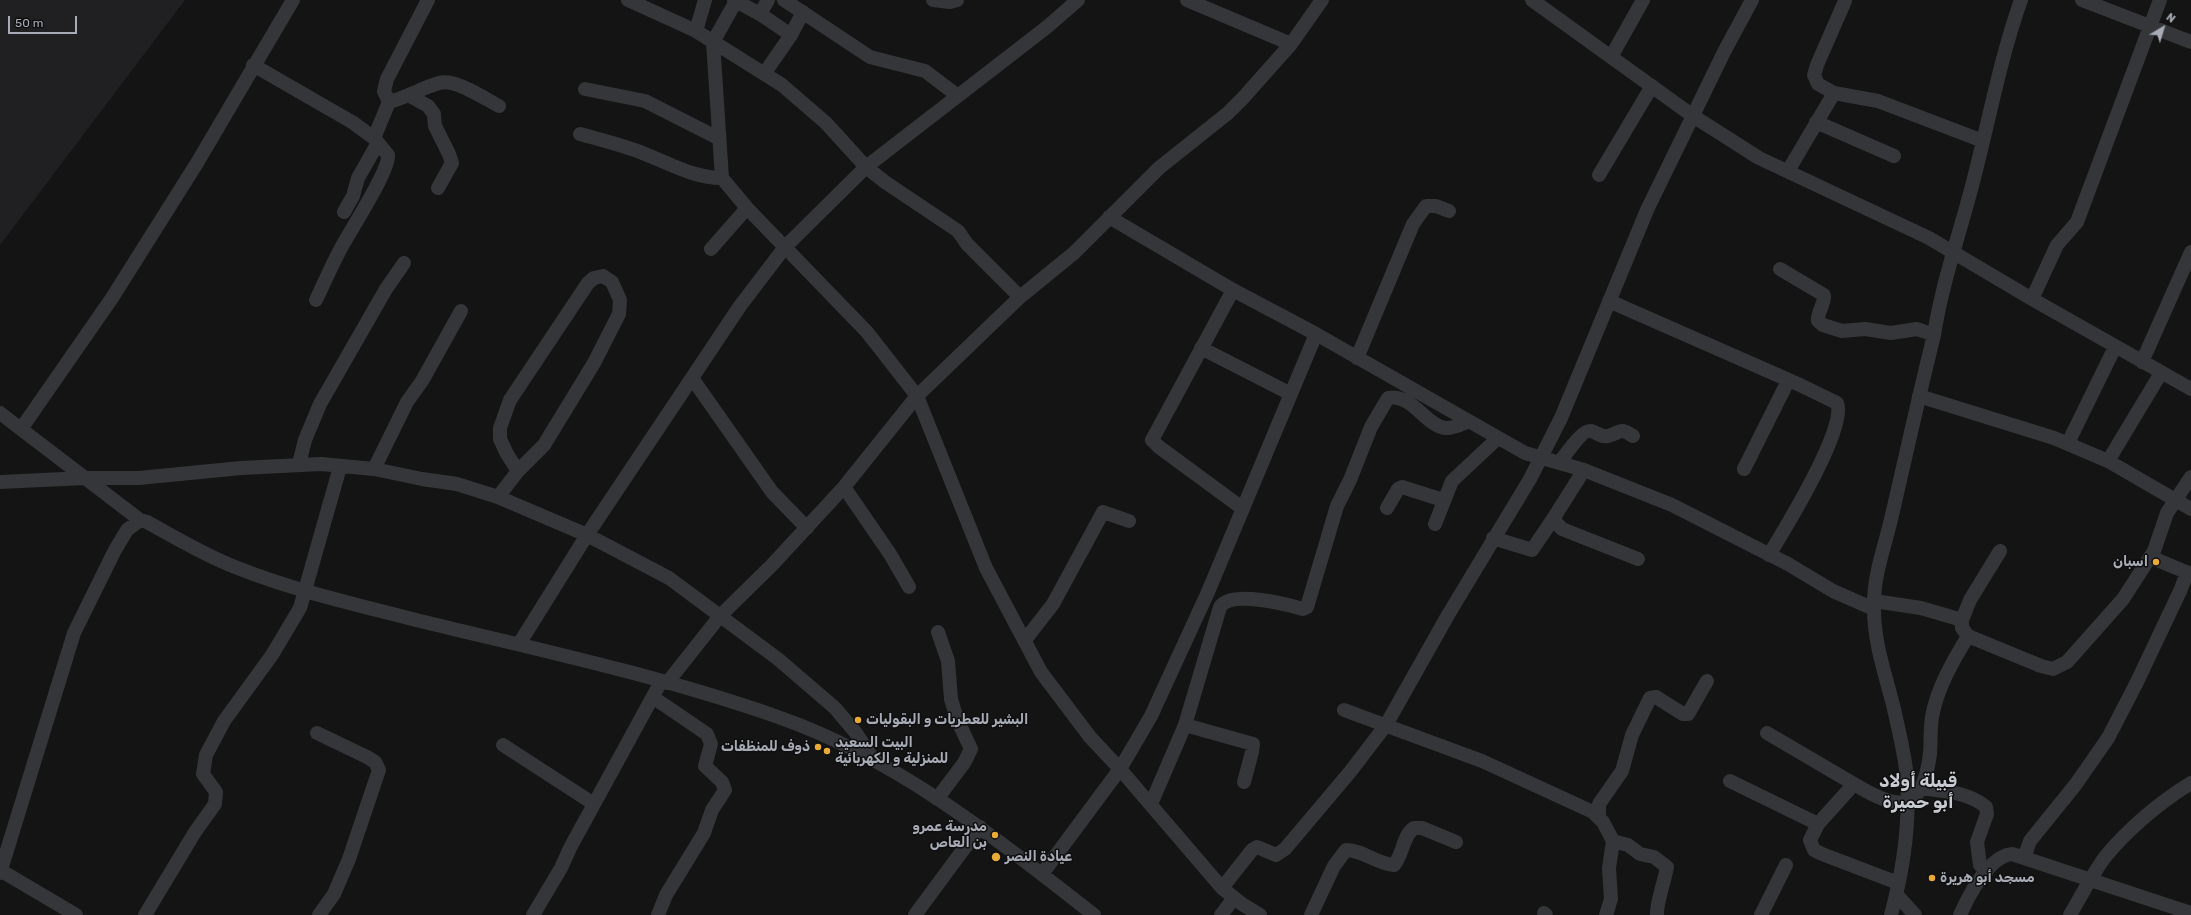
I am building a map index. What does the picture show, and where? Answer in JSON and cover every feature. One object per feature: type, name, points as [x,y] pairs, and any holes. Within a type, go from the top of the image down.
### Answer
[{"type":"street","points":[[21,429],[112,298],[197,163],[293,0]]},
{"type":"street","points":[[344,212],[353,196],[358,178],[376,141],[389,102],[384,91],[387,79],[428,0]]},
{"type":"street","points":[[628,0],[696,31],[782,85],[802,100],[826,123],[866,166],[912,201],[950,224],[1020,296]]},
{"type":"street","points":[[696,31],[705,0]]},
{"type":"street","points":[[760,14],[768,0]]},
{"type":"street","points":[[933,0],[950,2],[957,0]]},
{"type":"street","points":[[519,644],[587,534],[740,306],[785,247],[866,166],[1047,27],[1078,0]]},
{"type":"street","points":[[1187,0],[1291,44]]},
{"type":"street","points":[[533,915],[561,868],[594,804],[664,682],[720,616],[772,565],[844,487],[917,396],[1020,296],[1074,253],[1159,168],[1228,113],[1291,44],[1322,0]]},
{"type":"street","points":[[1532,0],[1693,116],[1759,158],[1929,238],[2115,347],[2191,389]]},
{"type":"street","points":[[1611,58],[1643,0]]},
{"type":"street","points":[[1222,888],[1252,850],[1257,847],[1276,855],[1285,849],[1350,772],[1386,725],[1540,459],[1561,418],[1647,210],[1724,52],[1752,0]]},
{"type":"street","points":[[1891,915],[1906,834],[1908,802],[1907,776],[1876,640],[1874,605],[1877,567],[1892,517],[1918,396],[1934,335],[1938,307],[1952,251],[1983,141],[2008,37],[2021,0]]},
{"type":"street","points":[[2082,0],[2191,42]]},
{"type":"street","points":[[2032,299],[2057,245],[2077,222],[2108,143],[2160,0]]},
{"type":"street","points":[[791,35],[760,14],[735,1],[713,42],[718,138],[722,178],[747,208],[867,332],[917,396],[986,568],[1041,672],[1070,713],[1151,804],[1167,826],[1222,888],[1234,898],[1260,915]]},
{"type":"street","points":[[1845,1],[1814,75],[1818,84],[1834,93],[1878,101],[1983,141]]},
{"type":"street","points":[[764,74],[791,35],[796,5],[870,57],[925,71],[958,96]]},
{"type":"street","points":[[254,65],[352,122],[376,141],[388,155],[388,161],[316,300]]},
{"type":"street","points":[[389,102],[410,96],[440,82],[458,84],[499,106]]},
{"type":"street","points":[[1599,175],[1652,86]]},
{"type":"street","points":[[585,89],[645,101],[718,138]]},
{"type":"street","points":[[1788,171],[1834,93]]},
{"type":"street","points":[[410,96],[428,106],[434,114],[435,126],[452,163],[438,188]]},
{"type":"street","points":[[1816,122],[1894,156]]},
{"type":"street","points":[[580,134],[644,153],[694,174],[708,178],[722,178]]},
{"type":"street","points":[[1357,358],[1413,224],[1426,206],[1436,206],[1449,211]]},
{"type":"street","points":[[712,249],[747,208]]},
{"type":"street","points":[[1109,217],[1233,290],[1316,334],[1524,453],[1540,459],[1584,470],[1672,505],[1806,574],[1833,591],[1874,605],[1921,608],[1962,620]]},
{"type":"street","points":[[2142,362],[2191,252]]},
{"type":"street","points":[[299,464],[306,440],[320,404],[404,263]]},
{"type":"street","points":[[1780,269],[1824,295],[1824,300],[1818,315],[1818,321],[1822,325],[1842,332],[1865,329],[1891,333],[1918,329],[1934,335]]},
{"type":"street","points":[[498,497],[518,471],[544,446],[594,363],[619,314],[620,300],[612,282],[603,276],[594,278],[588,283],[510,400],[500,428],[500,438],[507,454],[518,471]]},
{"type":"street","points":[[1233,290],[1152,440],[1159,447],[1242,508]]},
{"type":"street","points":[[1609,301],[1837,403],[1838,410],[1831,438],[1812,483],[1769,555]]},
{"type":"street","points":[[374,469],[407,402],[422,381],[461,311]]},
{"type":"street","points":[[1042,874],[1120,769],[1151,716],[1208,592],[1316,334]]},
{"type":"street","points":[[2068,443],[2115,347]]},
{"type":"street","points":[[1201,348],[1291,394]]},
{"type":"street","points":[[2108,461],[2162,373]]},
{"type":"street","points":[[692,378],[772,492],[807,528]]},
{"type":"street","points":[[1744,469],[1788,381]]},
{"type":"street","points":[[1918,396],[2068,443],[2108,461],[2191,509]]},
{"type":"street","points":[[1151,804],[1185,725],[1222,604],[1230,600],[1252,600],[1278,602],[1303,609],[1307,608],[1336,506],[1350,480],[1371,428],[1388,398],[1400,399],[1412,405],[1440,427],[1454,428],[1469,422]]},
{"type":"street","points":[[0,413],[140,520],[228,564],[305,592],[519,644],[664,682],[780,718],[875,761],[980,827],[1094,915]]},
{"type":"street","points":[[1559,463],[1579,438],[1588,431],[1592,431],[1602,436],[1609,436],[1618,430],[1625,430],[1633,436]]},
{"type":"street","points":[[1436,524],[1443,500],[1452,481],[1498,438]]},
{"type":"street","points":[[0,482],[85,478],[139,478],[299,464],[321,464],[340,467],[374,469],[422,479],[457,484],[498,497],[587,534],[669,578],[778,659],[842,715],[875,761]]},
{"type":"street","points":[[145,915],[195,832],[216,804],[216,792],[203,774],[206,755],[224,721],[291,626],[305,592],[340,467]]},
{"type":"street","points":[[1493,538],[1532,550],[1584,470]]},
{"type":"street","points":[[2000,550],[1970,600],[1962,620],[1962,628],[1968,636],[2041,666],[2053,669],[2060,666],[2073,656],[2123,599],[2150,557],[2167,513],[2191,476]]},
{"type":"street","points":[[844,487],[890,554],[909,587]]},
{"type":"street","points":[[1387,508],[1398,489],[1402,487],[1443,500]]},
{"type":"street","points":[[1024,640],[1053,604],[1103,512],[1129,521]]},
{"type":"street","points":[[1553,519],[1562,529],[1638,559]]},
{"type":"street","points":[[76,915],[0,871],[74,633],[115,550],[127,530],[140,520]]},
{"type":"street","points":[[2027,859],[2025,855],[2030,841],[2076,784],[2108,738],[2137,682],[2189,573],[2150,557]]},
{"type":"street","points":[[937,799],[967,758],[971,749],[957,719],[951,699],[948,661],[938,632]]},
{"type":"street","points":[[1767,733],[1854,784],[1889,801],[1908,802],[1917,795],[1921,788],[1930,755],[1932,717],[1936,701],[1950,666],[1968,636]]},
{"type":"street","points":[[1599,818],[1599,804],[1622,771],[1632,735],[1650,698],[1656,697],[1687,714],[1690,712],[1707,680]]},
{"type":"street","points":[[654,698],[707,734],[711,744],[705,766],[722,782],[725,790],[712,810],[704,833],[666,895],[660,914]]},
{"type":"street","points":[[1344,710],[1482,761],[1588,810],[1599,818],[1608,829],[1613,841],[1609,868],[1610,899],[1606,915]]},
{"type":"street","points":[[1185,725],[1253,744],[1244,782]]},
{"type":"street","points":[[317,734],[367,757],[375,762],[379,770],[349,859],[334,894],[319,915]]},
{"type":"street","points":[[502,745],[594,804]]},
{"type":"street","points":[[1730,781],[1818,824]]},
{"type":"street","points":[[2070,915],[2106,856],[2121,840],[2156,809],[2191,783]]},
{"type":"street","points":[[1854,784],[1818,824],[1810,840],[1814,850],[1897,888],[1916,915]]},
{"type":"street","points":[[1921,788],[1950,792],[1974,799],[1986,807],[1987,814],[1977,842],[1980,865],[1987,871]]},
{"type":"street","points":[[915,915],[980,827]]},
{"type":"street","points":[[1310,915],[1334,866],[1346,850],[1352,850],[1378,862],[1394,865],[1399,860],[1409,833],[1414,828],[1422,828],[1456,842]]},
{"type":"street","points":[[1613,841],[1628,845],[1640,854],[1654,857],[1667,868],[1657,915]]},
{"type":"street","points":[[1960,915],[1971,893],[1987,871],[1998,859],[2006,855],[2027,859],[2191,913]]},
{"type":"street","points":[[1761,915],[1786,865]]},
{"type":"street","points":[[1221,915],[1234,898]]},
{"type":"shaded area","points":[[0,0],[185,0],[0,245]]},
{"type":"place","name":"اسبان","points":[[2156,562]]},
{"type":"place","name":"البشير للعطريات و البقوليات","points":[[858,720]]},
{"type":"place","name":"ذوف للمنظفات","points":[[818,747]]},
{"type":"place","name":"البيت السعيد للمنزلية و الكهربائية","points":[[827,751]]},
{"type":"place","name":"مدرسة عمرو بن العاص","points":[[995,835]]},
{"type":"place","name":"عيادة النصر","points":[[996,857]]},
{"type":"place","name":"مسجد أبو هريرة","points":[[1932,878]]},
{"type":"district","name":"قبيلة أولاد أبو حميرة","points":[[1918,792]]}]
